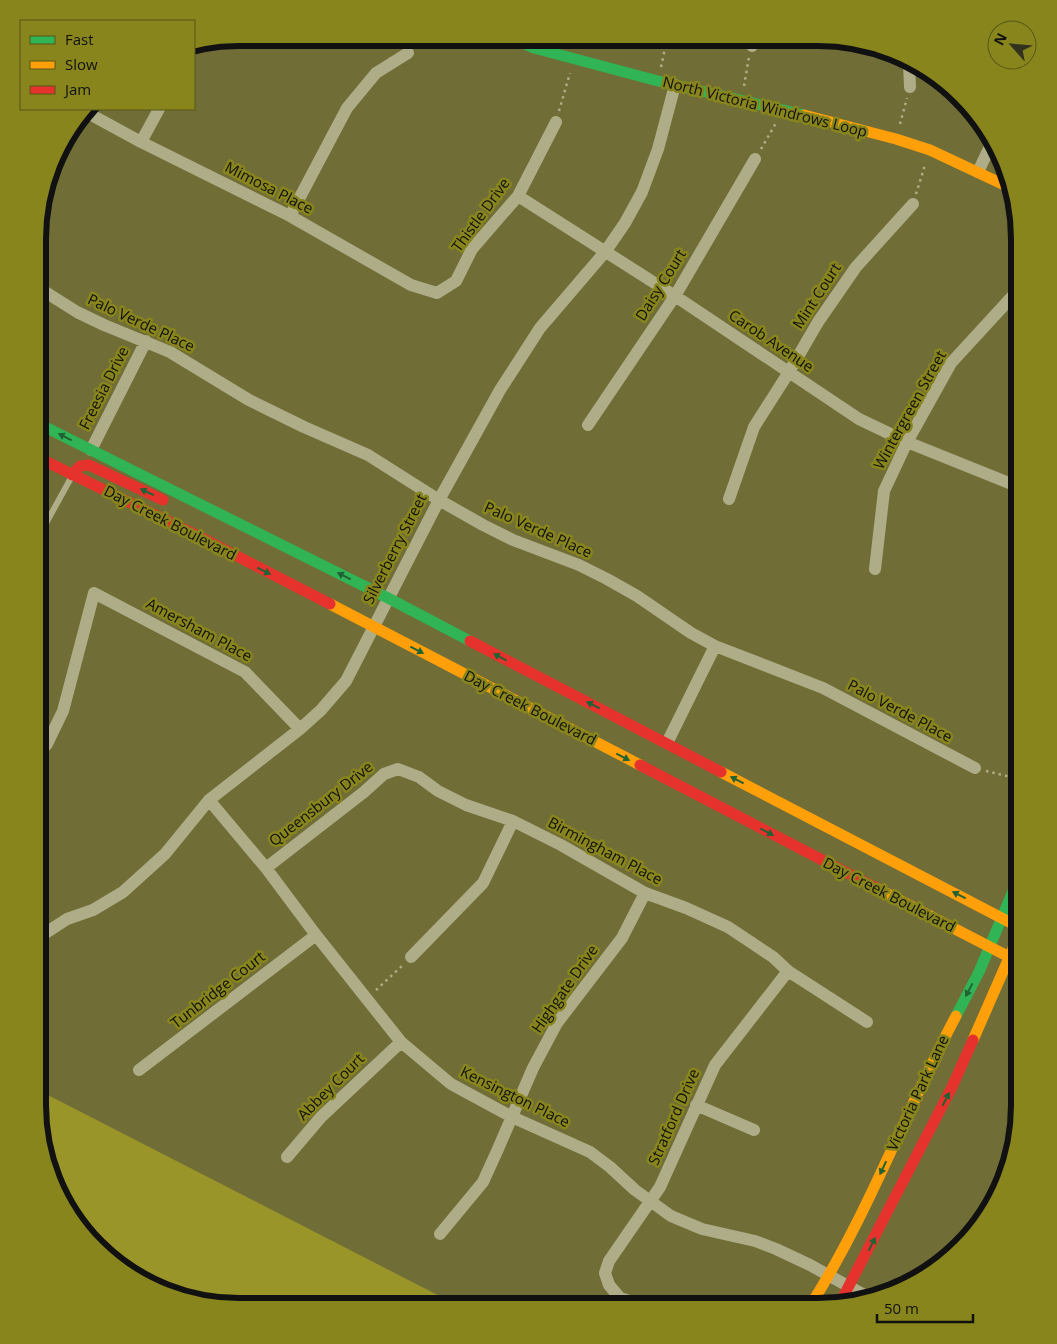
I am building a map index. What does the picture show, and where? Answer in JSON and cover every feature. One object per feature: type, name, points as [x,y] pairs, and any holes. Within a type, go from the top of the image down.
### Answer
[{"type":"main road","name":"North Victoria Windrows Loop","points":[[530,46],[658,81],[896,139],[930,150],[1003,184]]},
{"type":"main road","name":"Day Creek Boulevard","points":[[46,428],[388,598],[1011,923]]},
{"type":"main road","name":"Day Creek Boulevard","points":[[46,461],[374,626],[1011,957]]},
{"type":"main road","points":[[72,474],[80,466],[89,465],[175,505],[192,500]]},
{"type":"main road","name":"Victoria Park Lane","points":[[815,1298],[829,1276],[868,1199],[943,1040],[990,946],[1011,896]]},
{"type":"main road","name":"Victoria Park Lane","points":[[844,1296],[952,1087],[1011,965]]},
{"type":"street","points":[[290,216],[347,108],[376,73],[408,53]]},
{"type":"street","points":[[909,69],[910,87]]},
{"type":"street","name":"Silverberry Street","points":[[46,933],[67,919],[93,910],[123,892],[165,854],[210,800],[300,729],[346,681],[438,500],[500,390],[540,328],[606,252],[642,192],[658,149],[675,85]]},
{"type":"street","points":[[141,142],[158,110]]},
{"type":"street","name":"Mimosa Place","points":[[92,115],[141,142],[290,216],[411,285],[437,293]]},
{"type":"street","name":"Thistle Drive","points":[[437,293],[456,281],[472,250],[518,196],[556,122]]},
{"type":"street","points":[[978,172],[989,150]]},
{"type":"street","name":"Daisy Court","points":[[588,425],[675,296],[755,159]]},
{"type":"street","name":"Carob Avenue","points":[[518,196],[675,296],[859,419],[907,442],[1011,484]]},
{"type":"street","name":"Mint Court","points":[[729,499],[754,427],[818,322],[856,267],[913,204]]},
{"type":"street","name":"Palo Verde Place","points":[[46,292],[77,312],[104,325],[146,341],[194,365],[249,400],[368,455],[438,500],[514,540],[579,565],[607,579],[637,596],[691,633],[715,646],[823,688],[975,768]]},
{"type":"street","name":"Wintergreen Street","points":[[875,569],[884,491],[907,442],[951,363],[1011,299]]},
{"type":"street","name":"Freesia Drive","points":[[91,450],[146,341]]},
{"type":"street","name":"Amersham Place","points":[[46,745],[63,711],[94,593],[246,672],[300,729]]},
{"type":"street","points":[[667,743],[715,646]]},
{"type":"street","name":"Birmingham Place","points":[[398,769],[419,777],[438,791],[466,805],[513,821],[561,845],[645,893],[686,908],[728,927],[773,957],[788,970],[867,1022]]},
{"type":"street","name":"Queensbury Drive","points":[[266,868],[364,792],[384,774],[398,769]]},
{"type":"street","name":"Kensington Place","points":[[210,800],[266,868],[316,935],[401,1042],[451,1084],[512,1117],[590,1152],[635,1190],[671,1216],[702,1229],[754,1241],[810,1264],[860,1293]]},
{"type":"street","points":[[411,957],[483,883],[513,821]]},
{"type":"street","name":"Highgate Drive","points":[[440,1234],[483,1182],[533,1068],[558,1023],[622,938],[645,893]]},
{"type":"street","name":"Tunbridge Court","points":[[140,1070],[316,935]]},
{"type":"street","name":"Stratford Drive","points":[[620,1298],[609,1284],[605,1273],[609,1261],[660,1187],[715,1065],[788,970]]},
{"type":"street","name":"Abbey Court","points":[[287,1157],[321,1117],[401,1042]]},
{"type":"street","points":[[696,1104],[754,1130]]},
{"type":"lane","points":[[46,523],[72,474]]},
{"type":"path","points":[[658,81],[666,46]]},
{"type":"path","points":[[741,101],[751,46]]},
{"type":"path","points":[[556,122],[575,58]]},
{"type":"path","points":[[896,139],[910,87]]},
{"type":"path","points":[[755,159],[783,111]]},
{"type":"path","points":[[913,204],[930,150]]},
{"type":"path","points":[[975,768],[1011,777]]},
{"type":"path","points":[[366,998],[411,957]]},
{"type":"shaded area","points":[[46,1094],[443,1298],[239,1298],[189,1291],[154,1278],[112,1250],[94,1232],[72,1201],[56,1167],[53,1155],[48,1130]]},
{"type":"traffic: fast","points":[[530,46],[658,81],[804,115]]},
{"type":"traffic: fast","points":[[46,427],[388,598],[470,641]]},
{"type":"traffic: fast","points":[[956,1016],[979,972],[1011,896]]},
{"type":"traffic: slow","points":[[804,115],[930,150],[1003,184]]},
{"type":"traffic: slow","points":[[330,604],[640,765]]},
{"type":"traffic: slow","points":[[721,772],[1011,923]]},
{"type":"traffic: slow","points":[[876,888],[1011,958]]},
{"type":"traffic: slow","points":[[973,1040],[1011,953]]},
{"type":"traffic: slow","points":[[815,1298],[850,1236],[956,1016]]},
{"type":"traffic: jam","points":[[46,461],[202,538],[330,604]]},
{"type":"traffic: jam","points":[[72,475],[80,466],[89,465],[163,500]]},
{"type":"traffic: jam","points":[[470,641],[721,772]]},
{"type":"traffic: jam","points":[[640,765],[876,888]]},
{"type":"traffic: jam","points":[[844,1296],[952,1087],[973,1040]]}]
